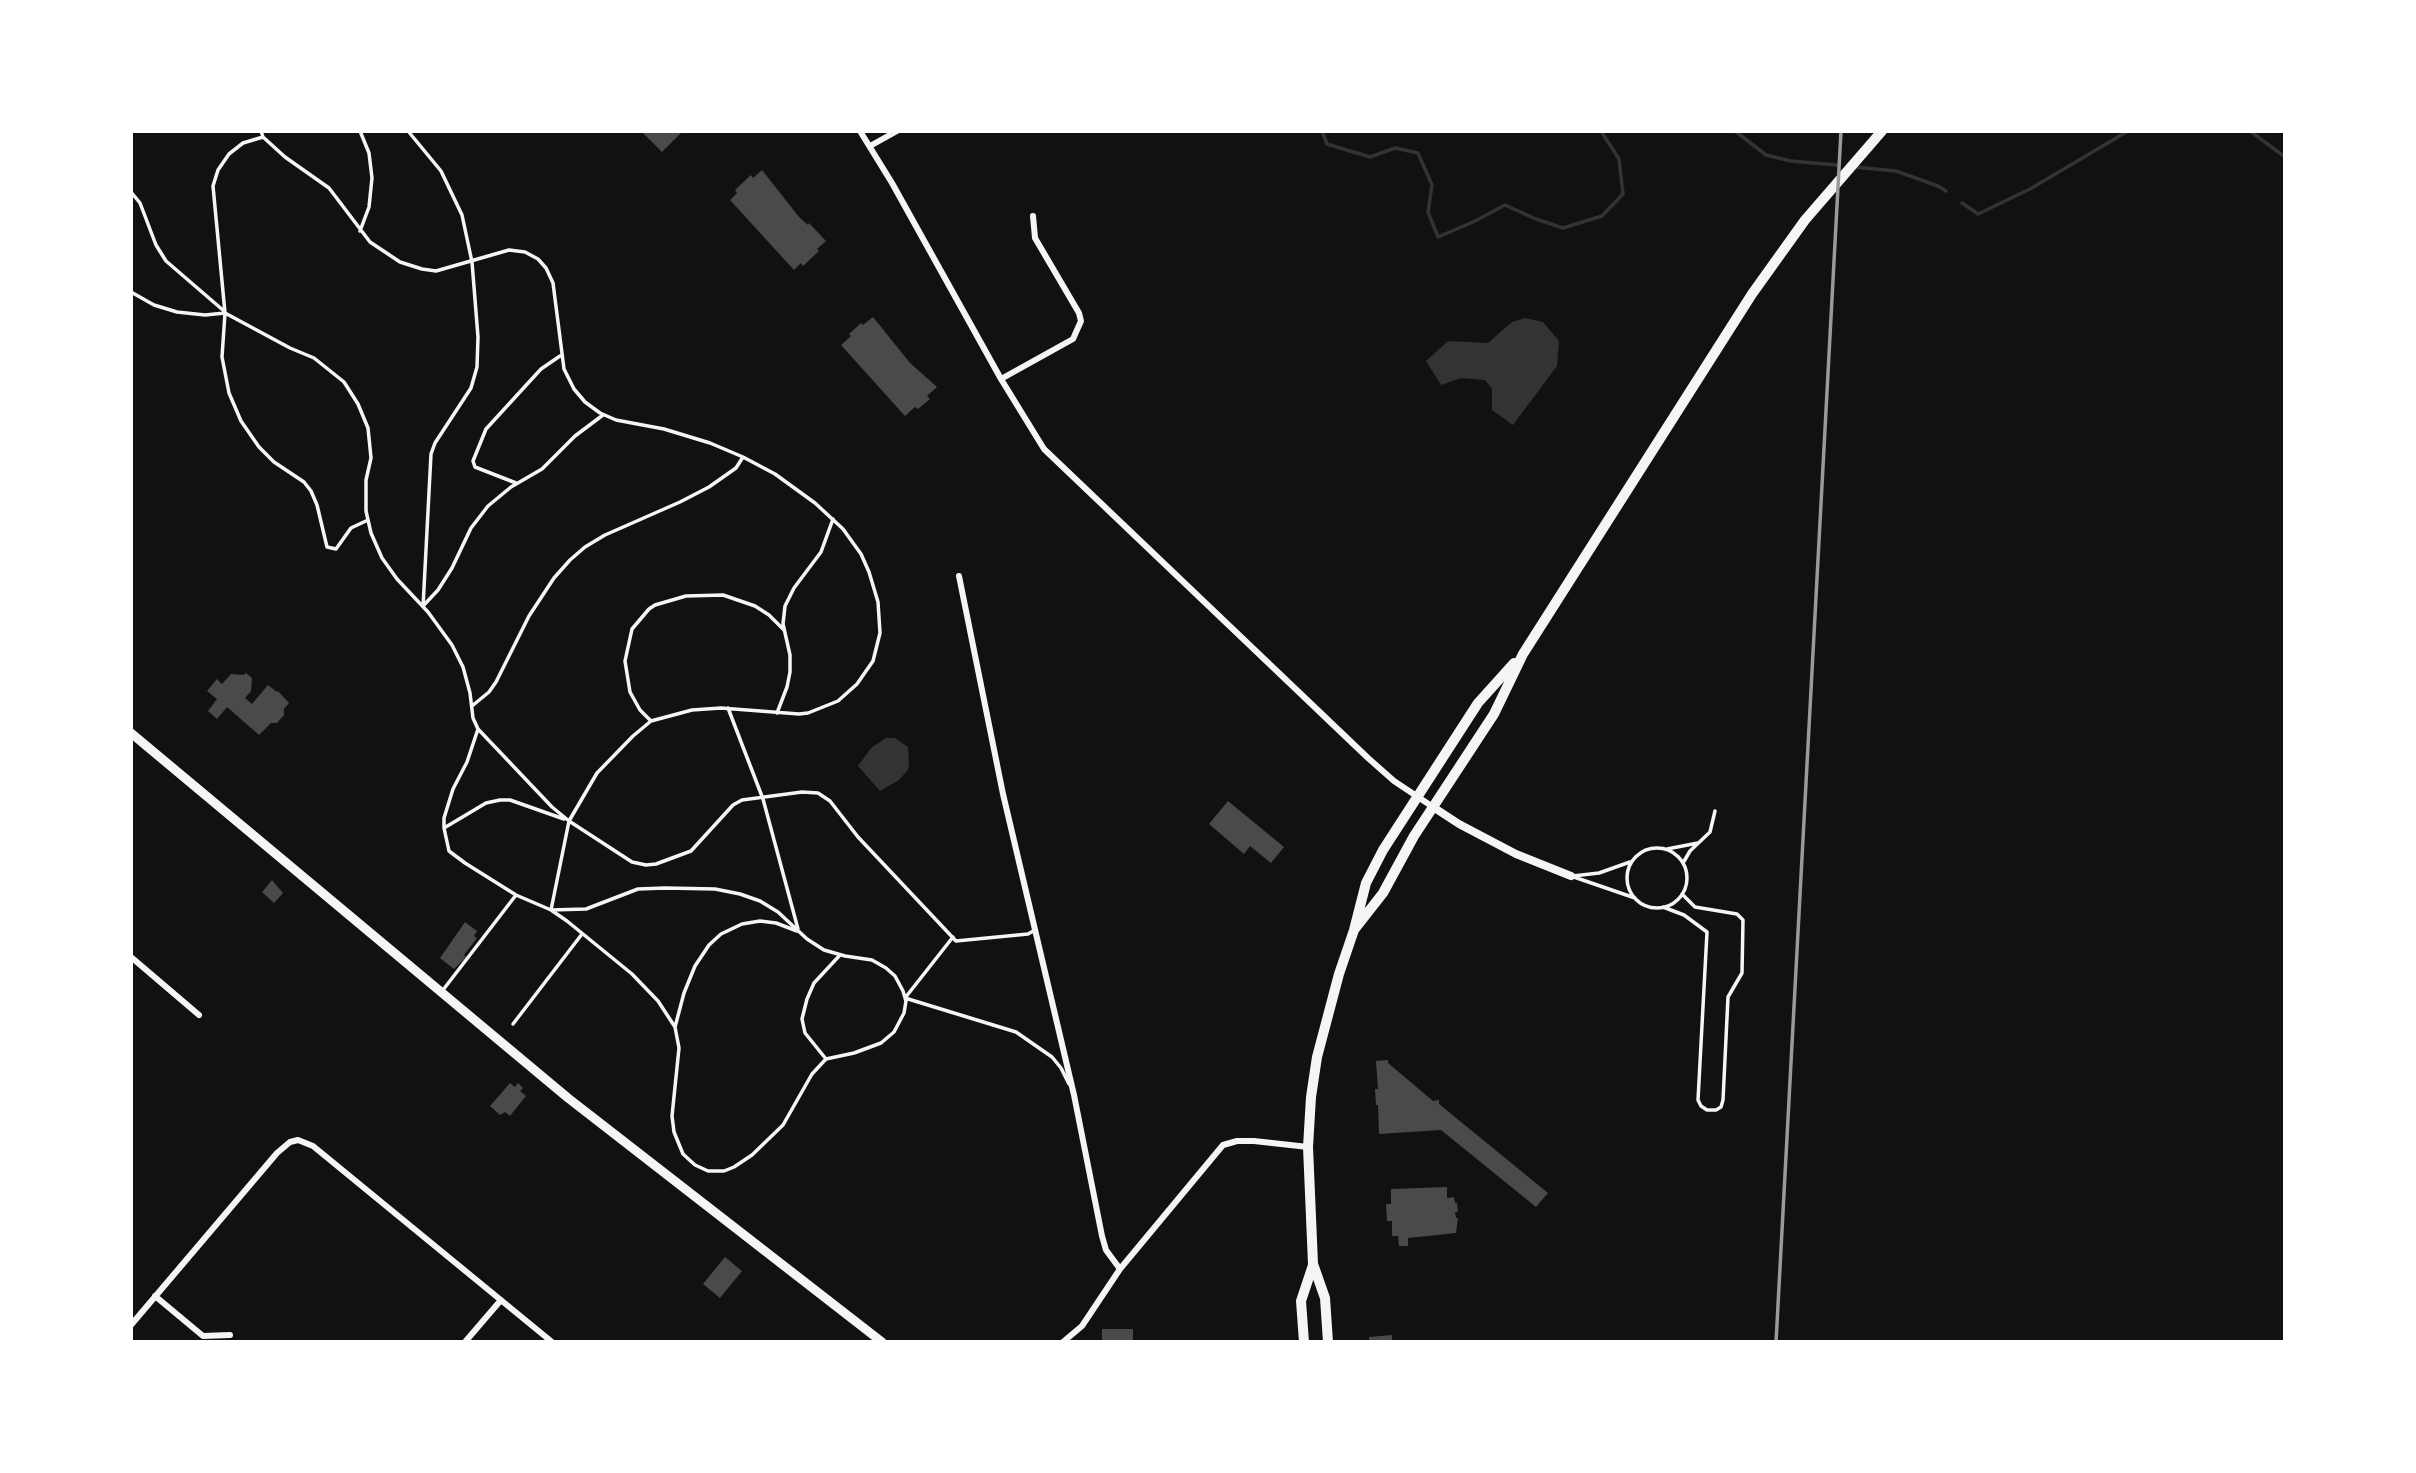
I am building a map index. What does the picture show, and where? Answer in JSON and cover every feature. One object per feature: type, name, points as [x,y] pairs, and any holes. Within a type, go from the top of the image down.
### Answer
[{"type":"main road","points":[[1354,930],[1382,893],[1433,807],[1494,714],[1523,654],[1752,294],[1805,220],[1882,131]]},
{"type":"main road","points":[[1328,1342],[1325,1298],[1313,1264],[1308,1147],[1317,1057],[1339,974],[1366,883],[1392,834],[1478,703],[1523,654]]},
{"type":"main road","points":[[131,733],[568,1098],[882,1342]]},
{"type":"main road","points":[[1304,1342],[1301,1301],[1313,1264]]},
{"type":"street","points":[[860,131],[1001,379],[1035,437],[1051,458],[1368,758],[1416,796],[1459,824],[1516,854],[1571,876]]},
{"type":"street","points":[[870,146],[897,131]]},
{"type":"street","points":[[1001,379],[1073,339],[1081,321],[1079,313],[1035,238],[1032,216]]},
{"type":"street","points":[[959,576],[1003,794],[1074,1095],[1102,1236],[1106,1250],[1120,1269]]},
{"type":"street","points":[[131,957],[199,1015]]},
{"type":"street","points":[[131,1325],[277,1153],[289,1142],[298,1140],[313,1146],[552,1342]]},
{"type":"street","points":[[1063,1342],[1082,1326],[1120,1269],[1223,1145],[1237,1141],[1254,1141],[1308,1147]]},
{"type":"street","points":[[155,1296],[203,1336],[230,1335]]},
{"type":"street","points":[[465,1342],[501,1300]]},
{"type":"lane","points":[[360,131],[371,163],[372,186],[368,211],[360,231]]},
{"type":"lane","points":[[408,131],[429,154],[451,189],[464,222],[472,262],[478,337],[477,367],[468,393],[431,454],[423,607]]},
{"type":"lane","points":[[368,520],[348,531],[338,548],[328,548],[311,491],[304,482],[274,462],[249,435],[232,403],[225,378],[222,347],[225,313],[213,186],[220,166],[230,152],[262,134],[285,157],[329,188],[360,231],[381,251],[417,268],[438,270],[511,250],[531,255],[544,265],[553,283],[560,356],[567,377],[587,404],[603,415],[622,422],[687,435],[743,457],[796,488],[833,519],[855,545],[873,582],[879,612],[878,646],[865,675],[843,697],[799,715],[728,708],[692,710],[651,721],[633,736],[597,774],[569,821],[551,910]]},
{"type":"lane","points":[[131,192],[140,204],[155,242],[166,261],[225,313],[314,358],[351,391],[364,418],[370,443],[371,458],[365,493],[368,520],[386,565],[452,645],[463,667],[473,718],[478,729],[552,807],[569,821],[632,862],[648,865],[689,853],[733,804],[742,800],[802,792],[818,793],[830,801],[858,837],[956,941],[1028,934],[1035,930]]},
{"type":"lane","points":[[131,292],[146,302],[173,312],[197,315],[225,313]]},
{"type":"lane","points":[[516,484],[475,467],[473,462],[486,429],[541,369],[560,356]]},
{"type":"lane","points":[[423,607],[438,590],[471,528],[488,506],[516,484],[542,469],[575,436],[603,415]]},
{"type":"lane","points":[[472,706],[489,692],[496,682],[529,616],[554,578],[570,560],[605,535],[702,491],[736,468],[743,457]]},
{"type":"lane","points":[[777,713],[788,687],[790,672],[784,612],[789,596],[818,556],[833,519]]},
{"type":"lane","points":[[651,721],[640,710],[630,692],[625,661],[632,629],[650,607],[686,596],[723,595],[746,601],[761,609],[784,630]]},
{"type":"lane","points":[[728,708],[763,799],[799,931]]},
{"type":"lane","points":[[478,729],[444,818],[449,851],[516,895],[551,910],[583,933],[645,987],[662,1006],[675,1027],[679,1048],[672,1116],[674,1132],[688,1159],[699,1168],[724,1171],[734,1167],[768,1141],[789,1116],[808,1080],[826,1059],[854,1053],[888,1038],[902,1018],[905,998],[953,937]]},
{"type":"lane","points":[[444,828],[486,803],[500,800],[510,800],[569,821]]},
{"type":"lane","points":[[1683,863],[1690,851],[1710,832],[1715,811]]},
{"type":"lane","points":[[1571,876],[1599,873],[1632,862],[1647,849],[1666,849],[1700,843]]},
{"type":"lane","points":[[1663,907],[1672,904],[1682,894],[1687,879],[1683,863],[1675,853],[1666,849]]},
{"type":"lane","points":[[1632,862],[1627,880],[1635,898]]},
{"type":"lane","points":[[1571,876],[1635,898],[1643,904],[1663,907],[1684,915],[1707,932],[1698,1100],[1700,1106],[1707,1110],[1716,1110],[1721,1107],[1723,1100],[1728,997],[1742,973],[1743,920],[1737,914],[1695,907],[1682,894]]},
{"type":"lane","points":[[551,910],[586,909],[638,890],[715,889],[740,894],[760,901],[778,912],[817,946],[840,955],[866,958],[883,965],[897,979],[905,998]]},
{"type":"lane","points":[[440,993],[516,895]]},
{"type":"lane","points":[[675,1027],[691,974],[703,953],[721,934],[742,924],[760,921],[799,931]]},
{"type":"lane","points":[[513,1024],[583,933]]},
{"type":"lane","points":[[826,1059],[804,1033],[802,1020],[814,983],[840,955]]},
{"type":"lane","points":[[905,998],[1003,1027],[1020,1035],[1058,1064],[1074,1095]]},
{"type":"shaded area","points":[[1525,318],[1543,322],[1559,341],[1557,366],[1513,425],[1492,410],[1492,389],[1485,380],[1461,378],[1441,385],[1426,361],[1448,341],[1488,343],[1512,322]]},
{"type":"shaded area","points":[[886,738],[895,738],[908,747],[909,765],[899,780],[880,791],[858,766],[871,748]]},
{"type":"building","points":[[641,131],[683,131],[662,152]]},
{"type":"building","points":[[762,170],[799,217],[808,225],[809,223],[826,241],[803,266],[801,263],[794,270],[730,200],[737,193],[735,190],[751,175],[753,178]]},
{"type":"building","points":[[873,317],[910,363],[937,387],[927,396],[930,399],[905,416],[841,345],[861,323],[863,325]]},
{"type":"building","points":[[246,673],[252,678],[251,691],[245,698],[252,704],[268,685],[289,703],[277,723],[271,723],[259,735],[227,707],[217,719],[208,711],[217,699],[207,691],[217,679],[222,684],[231,674]]},
{"type":"building","points":[[1228,801],[1284,847],[1271,863],[1250,846],[1244,854],[1209,824]]},
{"type":"building","points":[[272,880],[283,893],[274,903],[262,892]]},
{"type":"building","points":[[465,922],[477,931],[474,936],[477,938],[464,955],[466,957],[454,969],[440,958]]},
{"type":"building","points":[[1388,1060],[1388,1063],[1433,1101],[1439,1100],[1439,1104],[1548,1193],[1536,1207],[1441,1130],[1379,1134],[1375,1089],[1378,1089],[1376,1061]]},
{"type":"building","points":[[510,1083],[515,1087],[518,1083],[523,1088],[520,1091],[526,1096],[510,1116],[505,1112],[500,1115],[490,1106]]},
{"type":"building","points":[[1447,1187],[1447,1198],[1454,1197],[1457,1203],[1456,1233],[1408,1238],[1408,1246],[1399,1246],[1398,1236],[1392,1236],[1392,1221],[1387,1221],[1386,1204],[1391,1204],[1391,1189]]},
{"type":"building","points":[[725,1257],[742,1271],[720,1298],[703,1284]]},
{"type":"building","points":[[1102,1329],[1133,1329],[1133,1342],[1102,1342]]},
{"type":"building","points":[[1392,1335],[1392,1342],[1369,1342],[1369,1337]]},
{"type":"waterway","points":[[1322,131],[1327,144],[1370,157],[1395,148],[1418,153],[1432,185],[1428,212],[1438,237],[1505,205],[1563,228],[1602,216],[1623,194],[1619,159],[1601,131]]},
{"type":"waterway","points":[[1735,131],[1766,155],[1791,161],[1837,165]]},
{"type":"waterway","points":[[1962,203],[1978,214],[2030,189],[2128,131]]},
{"type":"waterway","points":[[2250,131],[2285,157]]},
{"type":"waterway","points":[[1854,167],[1896,171],[1946,191]]},
{"type":"railway","points":[[1776,1342],[1841,131]]}]
